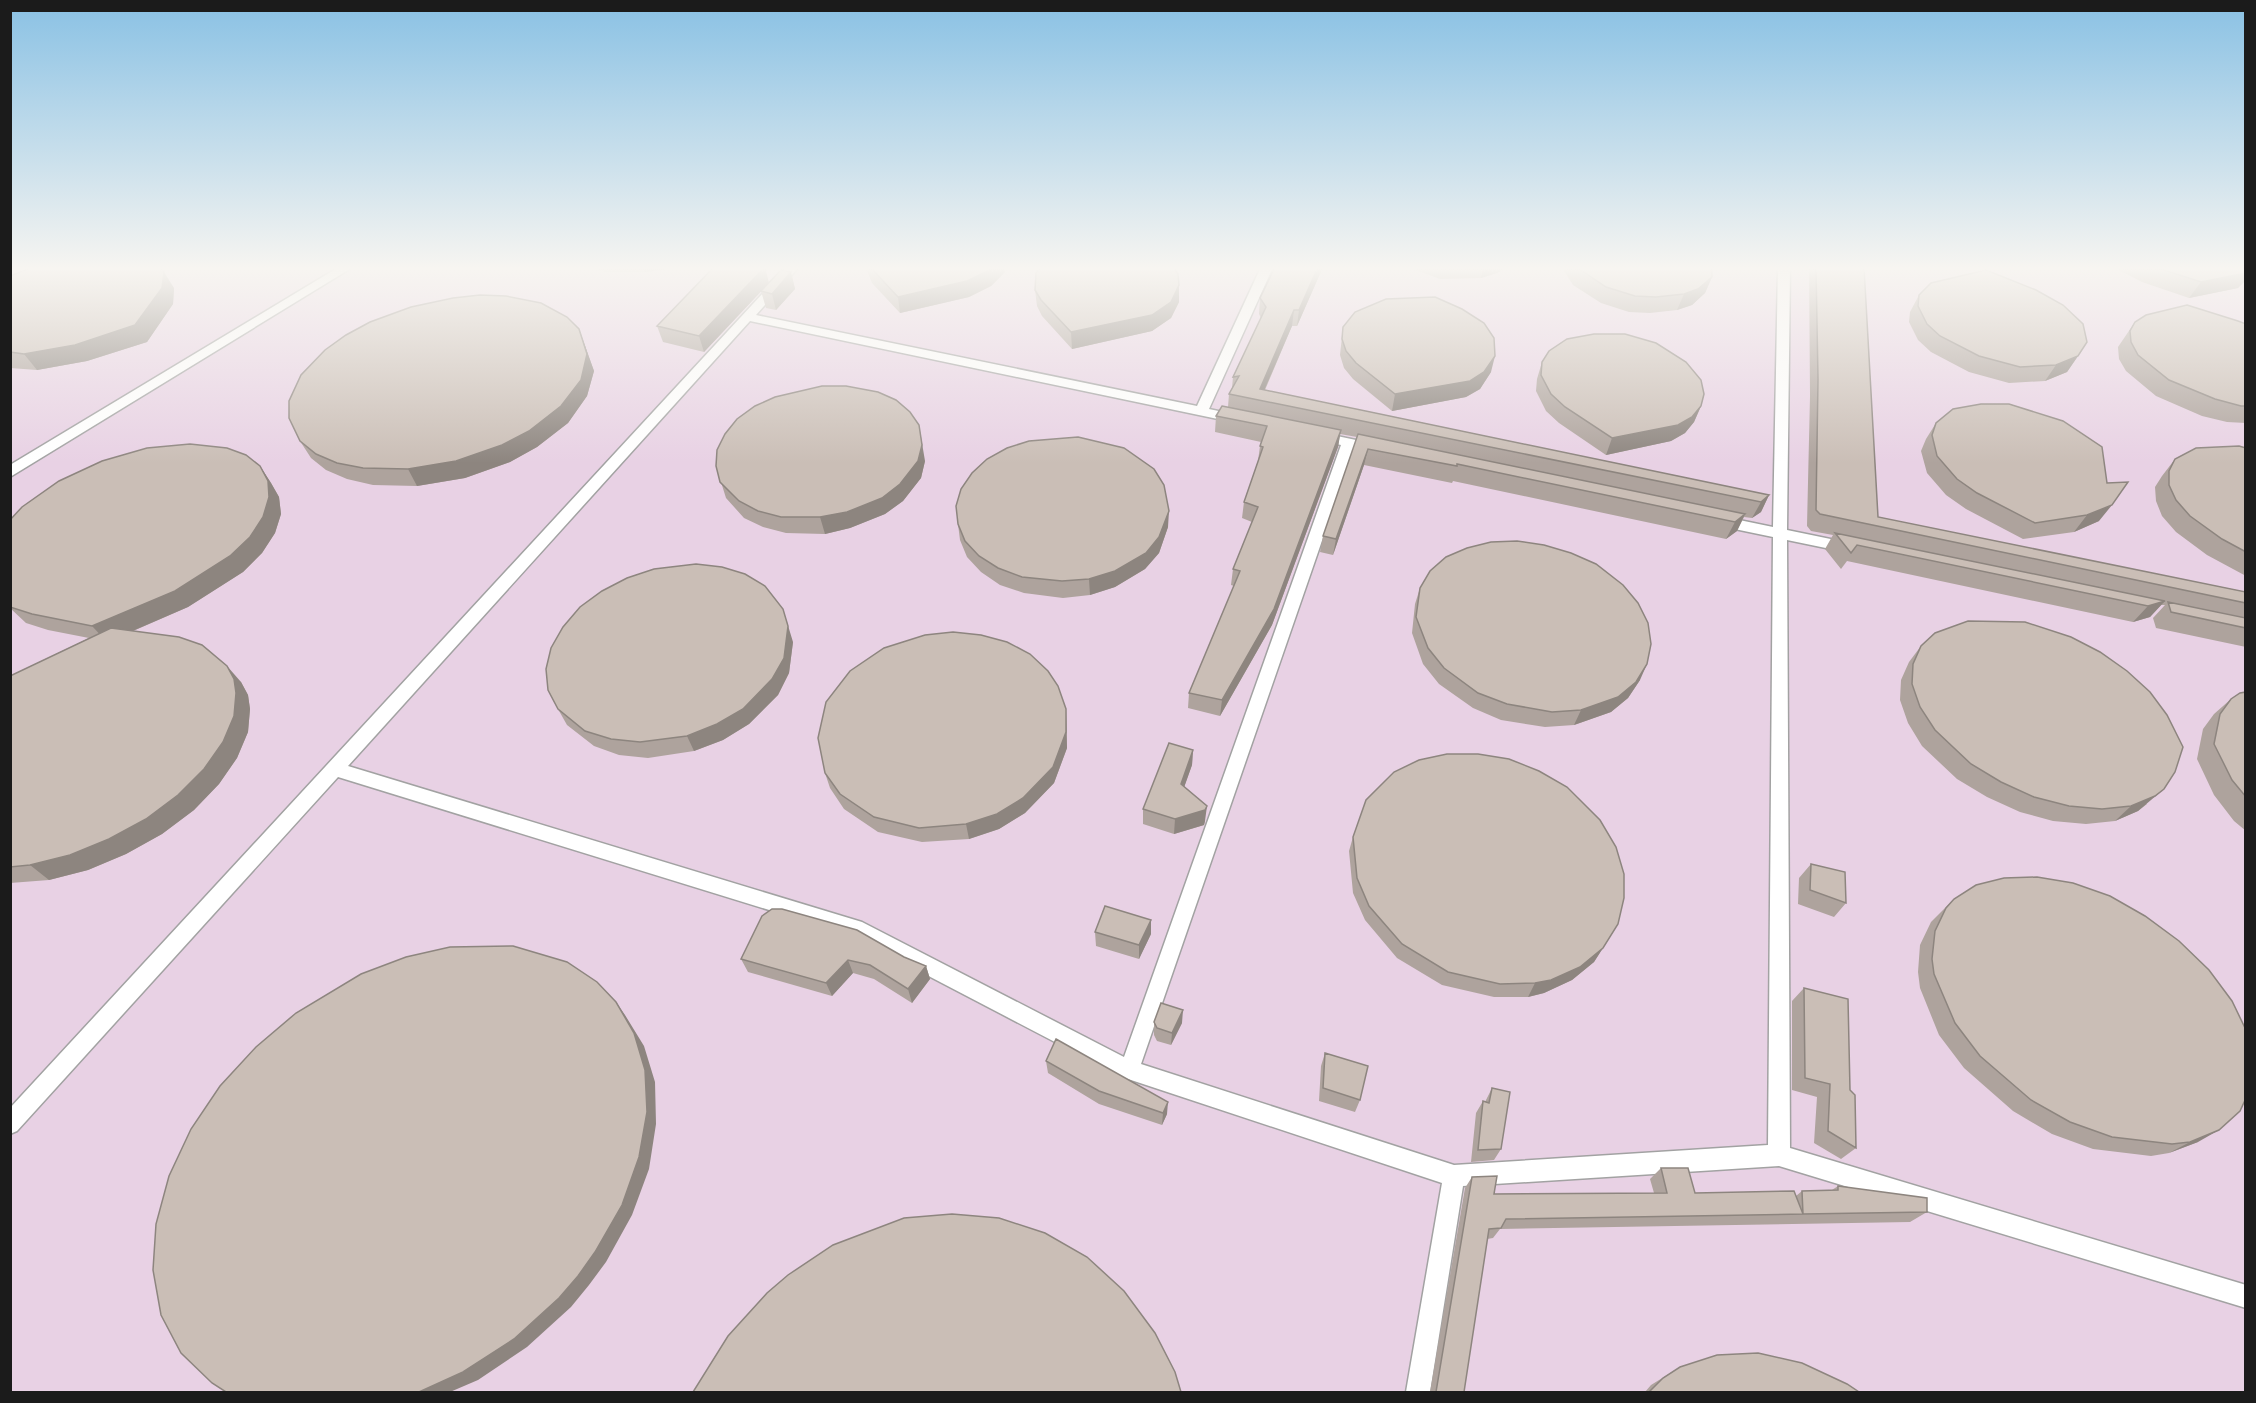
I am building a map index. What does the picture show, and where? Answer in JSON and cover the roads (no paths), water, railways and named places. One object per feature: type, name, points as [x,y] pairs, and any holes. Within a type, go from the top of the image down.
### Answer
[{"type":"lane","points":[[10,472],[239,332]]},
{"type":"lane","points":[[10,1124],[733,332]]},
{"type":"lane","points":[[821,332],[1247,421]]},
{"type":"lane","points":[[1201,412],[1237,332]]},
{"type":"lane","points":[[1779,1155],[1780,533],[1783,332]]},
{"type":"lane","points":[[1304,433],[1384,450]]},
{"type":"lane","points":[[1129,1070],[1349,443]]},
{"type":"lane","points":[[1710,519],[1862,550]]},
{"type":"lane","points":[[335,769],[855,928],[1129,1070],[1454,1176],[1779,1155],[2246,1297]]},
{"type":"lane","points":[[1418,1392],[1454,1176]]}]
